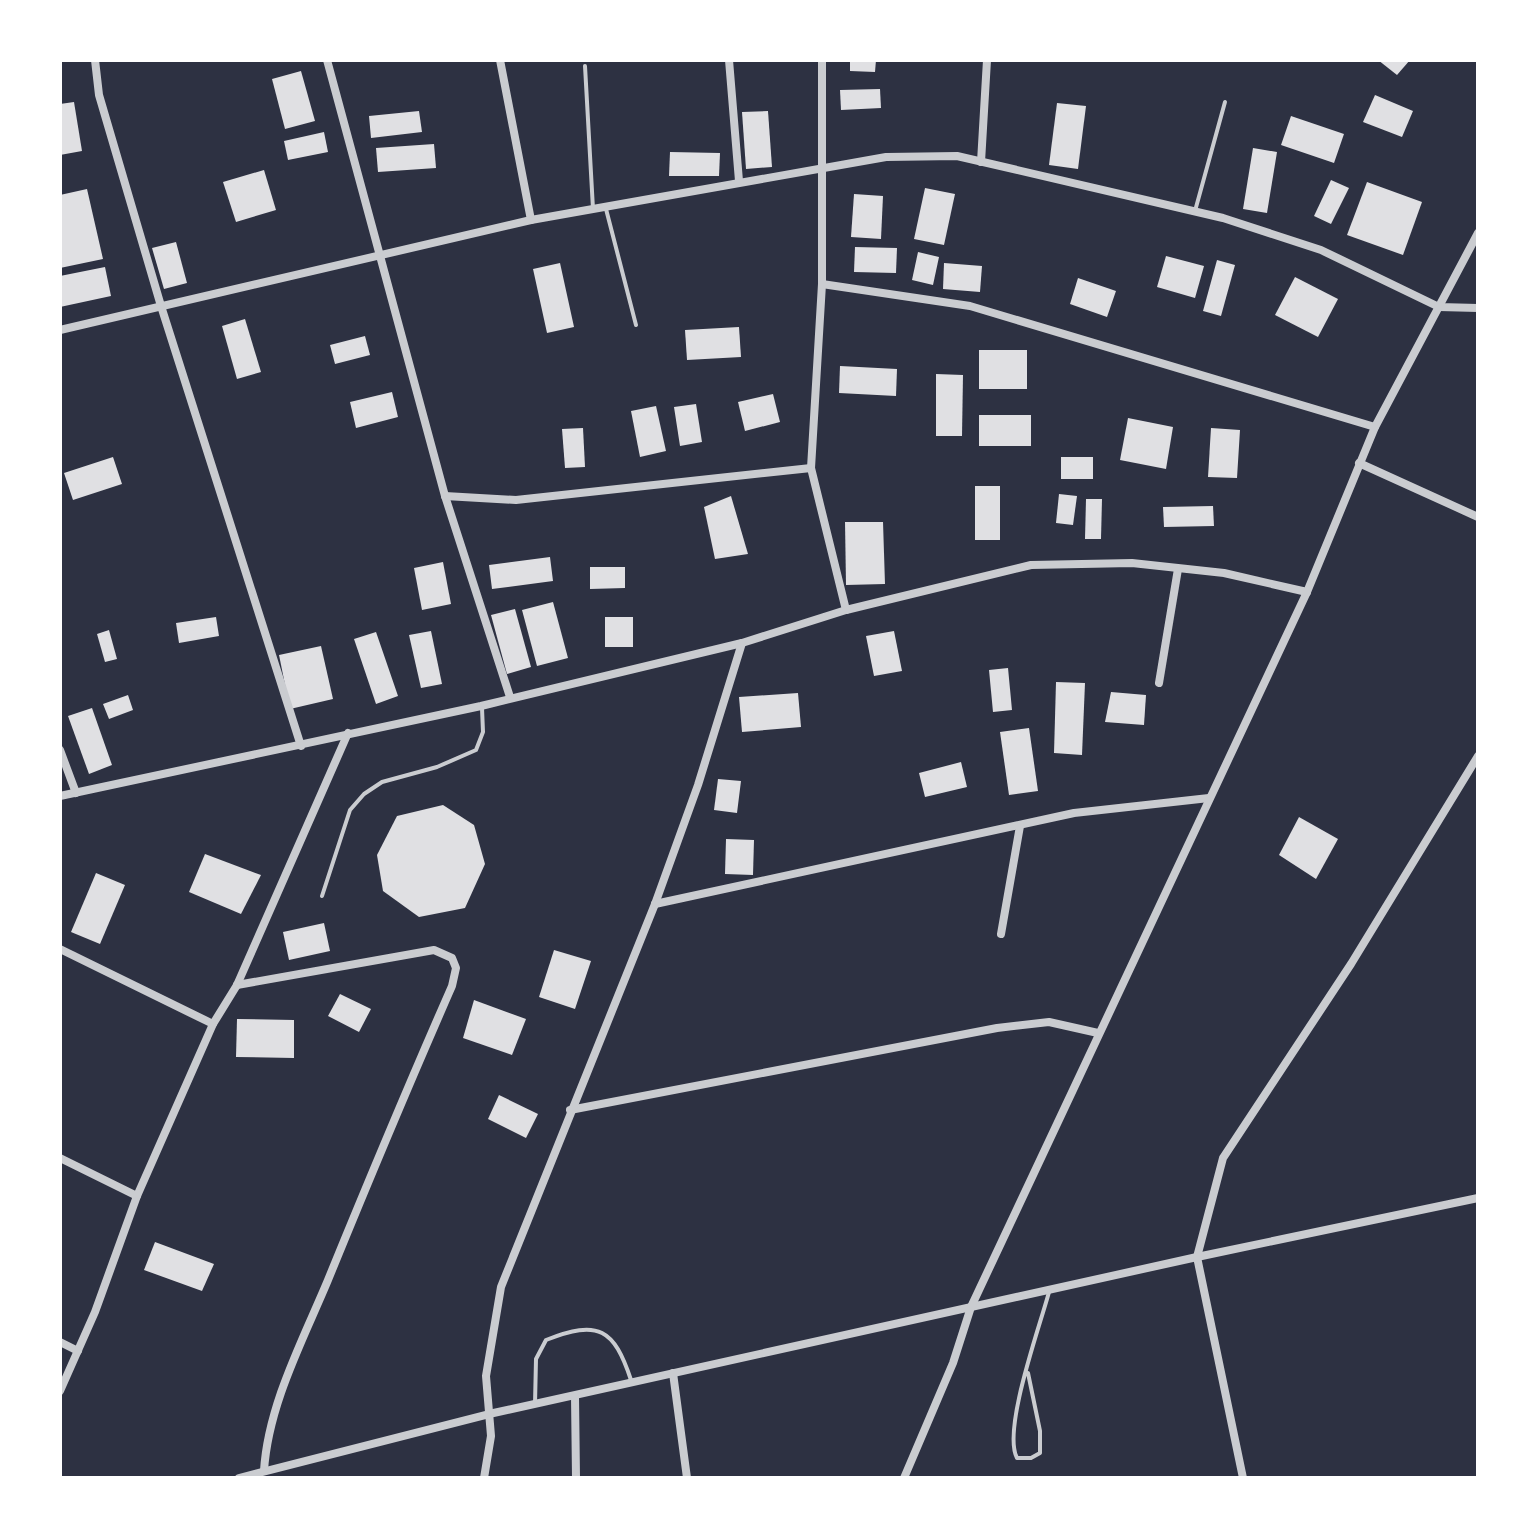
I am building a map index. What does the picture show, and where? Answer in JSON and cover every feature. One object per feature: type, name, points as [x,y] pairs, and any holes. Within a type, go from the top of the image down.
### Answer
[{"type":"street","points":[[95,60],[99,95],[161,306],[301,746]]},
{"type":"street","points":[[327,60],[445,496],[510,697]]},
{"type":"street","points":[[500,60],[531,220]]},
{"type":"street","points":[[729,60],[739,181]]},
{"type":"street","points":[[822,60],[822,284],[811,468],[846,610]]},
{"type":"street","points":[[981,162],[987,60]]},
{"type":"street","points":[[60,330],[531,220],[886,157],[957,156],[1195,211],[1321,250],[1439,307],[1478,308]]},
{"type":"street","points":[[904,1478],[953,1363],[971,1307],[1307,592],[1375,427],[1478,233]]},
{"type":"street","points":[[822,284],[970,306],[1375,427]]},
{"type":"street","points":[[1359,463],[1478,517]]},
{"type":"street","points":[[445,496],[516,500],[811,468]]},
{"type":"street","points":[[60,796],[481,706],[742,643],[846,610],[1031,565],[1074,562],[1224,573],[1307,592]]},
{"type":"street","points":[[1159,683],[1178,569]]},
{"type":"street","points":[[484,1478],[491,1436],[486,1376],[501,1287],[655,904],[698,785],[742,643]]},
{"type":"street","points":[[60,1391],[137,1196],[213,1024],[237,985],[348,733]]},
{"type":"street","points":[[60,750],[76,793]]},
{"type":"street","points":[[1243,1478],[1197,1257],[1223,1158],[1351,964],[1478,756]]},
{"type":"street","points":[[655,904],[1074,813],[1209,798]]},
{"type":"street","points":[[1001,934],[1020,826]]},
{"type":"street","points":[[60,949],[213,1024]]},
{"type":"street","points":[[237,985],[434,950],[452,958],[456,968],[452,986],[383,1142],[294,1363],[265,1442],[264,1471]]},
{"type":"street","points":[[570,1110],[997,1028],[1049,1022],[1098,1033]]},
{"type":"street","points":[[60,1158],[137,1196]]},
{"type":"street","points":[[239,1478],[489,1414],[1478,1198]]},
{"type":"street","points":[[60,1342],[78,1351]]},
{"type":"street","points":[[673,1373],[687,1478]]},
{"type":"street","points":[[575,1396],[576,1478]]},
{"type":"lane","points":[[585,66],[593,209]]},
{"type":"lane","points":[[1195,211],[1225,102]]},
{"type":"lane","points":[[605,206],[636,325]]},
{"type":"lane","points":[[322,896],[350,810],[364,794],[382,782],[437,767],[476,750],[483,732],[481,706]]},
{"type":"lane","points":[[1028,1373],[1040,1431],[1040,1453],[1031,1458],[1017,1458],[1013,1439],[1028,1373],[1050,1290]]},
{"type":"lane","points":[[535,1406],[536,1359],[546,1340],[565,1332],[592,1330],[609,1335],[621,1352],[632,1383]]},
{"type":"building","points":[[850,60],[876,60],[875,72],[850,71]]},
{"type":"building","points":[[1378,60],[1410,60],[1397,75]]},
{"type":"building","points":[[301,71],[315,121],[285,129],[272,79]]},
{"type":"building","points":[[880,89],[881,108],[841,110],[840,90]]},
{"type":"building","points":[[1375,95],[1413,111],[1402,137],[1363,122]]},
{"type":"building","points":[[74,102],[82,151],[60,155],[60,104]]},
{"type":"building","points":[[1057,103],[1086,106],[1078,169],[1049,165]]},
{"type":"building","points":[[419,111],[422,132],[371,138],[369,116]]},
{"type":"building","points":[[768,111],[772,167],[746,169],[742,112]]},
{"type":"building","points":[[1291,116],[1344,134],[1334,163],[1281,145]]},
{"type":"building","points":[[324,132],[328,152],[288,160],[284,141]]},
{"type":"building","points":[[434,144],[436,168],[378,172],[376,148]]},
{"type":"building","points":[[1253,148],[1277,152],[1267,213],[1243,209]]},
{"type":"building","points":[[670,152],[720,153],[719,176],[669,176]]},
{"type":"building","points":[[264,170],[276,210],[236,222],[223,182]]},
{"type":"building","points":[[1331,180],[1349,188],[1331,224],[1314,216]]},
{"type":"building","points":[[1367,182],[1422,202],[1403,255],[1347,235]]},
{"type":"building","points":[[925,188],[955,194],[944,245],[914,239]]},
{"type":"building","points":[[87,189],[103,259],[60,268],[60,195]]},
{"type":"building","points":[[854,194],[883,196],[881,239],[851,237]]},
{"type":"building","points":[[176,242],[187,283],[164,289],[152,248]]},
{"type":"building","points":[[855,247],[897,248],[896,273],[854,272]]},
{"type":"building","points":[[918,252],[939,257],[933,285],[912,280]]},
{"type":"building","points":[[1166,256],[1204,266],[1195,298],[1157,287]]},
{"type":"building","points":[[1217,260],[1235,265],[1221,316],[1203,311]]},
{"type":"building","points":[[560,263],[574,327],[547,333],[533,269]]},
{"type":"building","points":[[944,263],[982,266],[980,292],[943,289]]},
{"type":"building","points":[[105,267],[111,296],[60,307],[60,276]]},
{"type":"building","points":[[1295,277],[1338,299],[1318,337],[1275,315]]},
{"type":"building","points":[[1078,278],[1116,291],[1107,317],[1070,304]]},
{"type":"building","points":[[245,319],[261,372],[237,379],[222,326]]},
{"type":"building","points":[[739,327],[741,357],[687,360],[685,330]]},
{"type":"building","points":[[365,336],[370,355],[335,364],[330,345]]},
{"type":"building","points":[[979,350],[1027,350],[1027,389],[979,389]]},
{"type":"building","points":[[840,366],[897,369],[896,396],[839,393]]},
{"type":"building","points":[[936,374],[963,375],[962,436],[936,436]]},
{"type":"building","points":[[392,392],[398,417],[356,428],[350,402]]},
{"type":"building","points":[[773,394],[780,422],[745,431],[738,402]]},
{"type":"building","points":[[696,404],[702,442],[680,446],[674,407]]},
{"type":"building","points":[[656,406],[666,451],[640,457],[631,411]]},
{"type":"building","points":[[979,415],[1031,415],[1031,446],[979,446]]},
{"type":"building","points":[[1128,418],[1173,427],[1166,469],[1120,460]]},
{"type":"building","points":[[583,428],[585,467],[565,468],[562,429]]},
{"type":"building","points":[[1211,428],[1240,430],[1237,478],[1208,477]]},
{"type":"building","points":[[113,457],[122,484],[73,500],[64,473]]},
{"type":"building","points":[[1061,457],[1093,457],[1093,479],[1061,479]]},
{"type":"building","points":[[975,486],[1000,486],[1000,540],[975,540]]},
{"type":"building","points":[[1059,494],[1077,496],[1073,525],[1056,523]]},
{"type":"building","points":[[731,496],[748,554],[715,559],[704,507]]},
{"type":"building","points":[[1086,499],[1102,499],[1101,539],[1085,539]]},
{"type":"building","points":[[1213,506],[1214,526],[1164,527],[1163,507]]},
{"type":"building","points":[[845,522],[883,522],[885,584],[846,585]]},
{"type":"building","points":[[550,557],[553,581],[492,589],[489,565]]},
{"type":"building","points":[[443,562],[451,604],[422,610],[414,568]]},
{"type":"building","points":[[590,567],[625,567],[625,588],[590,589]]},
{"type":"building","points":[[553,602],[568,658],[537,666],[522,610]]},
{"type":"building","points":[[515,609],[531,667],[507,674],[491,615]]},
{"type":"building","points":[[216,617],[219,636],[179,643],[176,623]]},
{"type":"building","points":[[605,617],[633,617],[633,647],[605,647]]},
{"type":"building","points":[[109,630],[117,659],[105,662],[97,634]]},
{"type":"building","points":[[431,631],[442,684],[421,688],[409,635]]},
{"type":"building","points":[[894,631],[902,671],[874,676],[866,636]]},
{"type":"building","points":[[376,632],[398,696],[376,704],[354,639]]},
{"type":"building","points":[[321,646],[333,699],[290,709],[279,655]]},
{"type":"building","points":[[1008,668],[1012,710],[993,712],[989,670]]},
{"type":"building","points":[[1056,682],[1085,683],[1082,755],[1054,753]]},
{"type":"building","points":[[1111,692],[1146,695],[1144,725],[1105,722]]},
{"type":"building","points":[[798,693],[801,727],[742,732],[739,697]]},
{"type":"building","points":[[128,695],[133,710],[109,719],[103,704]]},
{"type":"building","points":[[92,708],[112,765],[89,774],[68,716]]},
{"type":"building","points":[[1029,728],[1038,791],[1009,795],[1000,732]]},
{"type":"building","points":[[961,762],[967,787],[925,797],[919,773]]},
{"type":"building","points":[[718,779],[741,781],[737,813],[714,810]]},
{"type":"building","points":[[443,805],[474,825],[485,864],[465,908],[419,917],[383,891],[377,855],[397,816]]},
{"type":"building","points":[[1299,817],[1338,839],[1316,879],[1279,855]]},
{"type":"building","points":[[726,839],[754,840],[753,875],[725,874]]},
{"type":"building","points":[[205,854],[261,875],[241,914],[189,892]]},
{"type":"building","points":[[96,873],[125,885],[100,944],[71,932]]},
{"type":"building","points":[[324,923],[330,951],[289,960],[283,932]]},
{"type":"building","points":[[554,950],[591,961],[575,1009],[539,997]]},
{"type":"building","points":[[340,994],[371,1009],[359,1032],[328,1016]]},
{"type":"building","points":[[474,1000],[526,1019],[512,1055],[463,1038]]},
{"type":"building","points":[[237,1019],[294,1020],[294,1058],[236,1057]]},
{"type":"building","points":[[499,1095],[538,1114],[526,1138],[488,1119]]},
{"type":"building","points":[[155,1242],[214,1264],[202,1291],[144,1270]]}]
